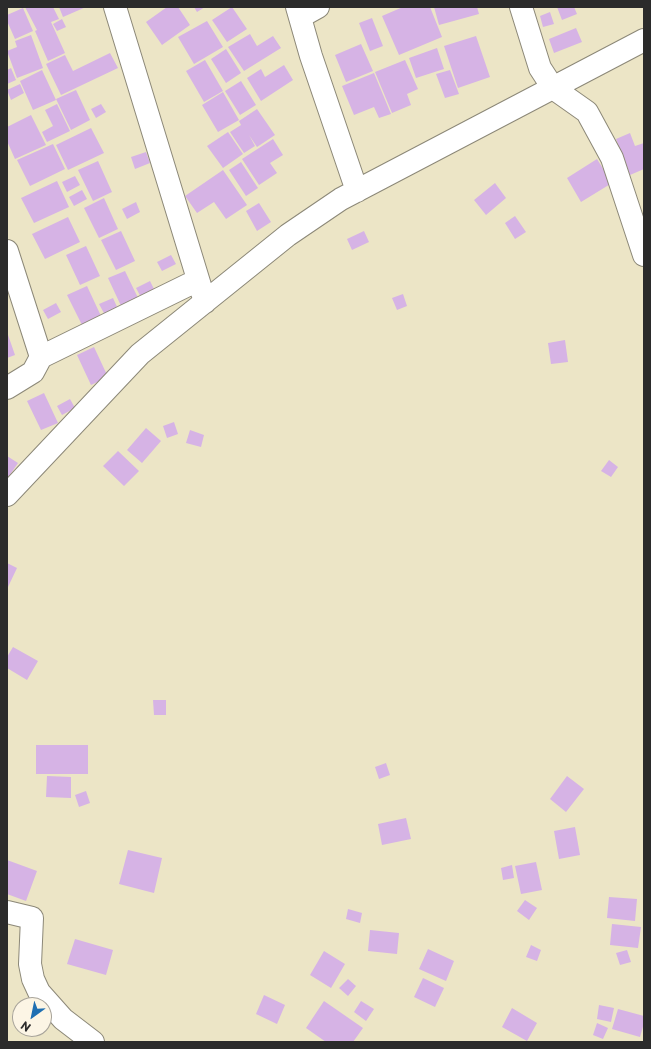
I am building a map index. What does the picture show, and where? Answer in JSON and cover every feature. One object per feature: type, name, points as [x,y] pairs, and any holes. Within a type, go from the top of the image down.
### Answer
[{"type":"street","points":[[115,7],[205,302]]},
{"type":"street","points":[[521,7],[540,68],[553,88],[587,112],[612,158],[644,255]]},
{"type":"street","points":[[305,10],[311,56],[357,191]]},
{"type":"street","points":[[7,495],[140,354],[288,235],[341,199],[644,40]]},
{"type":"street","points":[[7,251],[42,357]]},
{"type":"street","points":[[7,388],[33,372],[42,357],[198,280]]},
{"type":"street","points":[[7,912],[32,918],[30,964],[33,979],[39,992],[63,1019],[93,1042]]},
{"type":"building","points":[[25,7],[53,7],[59,19],[51,22],[65,53],[48,61],[35,31],[37,30]]},
{"type":"building","points":[[59,7],[86,7],[63,17]]},
{"type":"building","points":[[167,7],[178,7],[190,25],[162,45],[146,22]]},
{"type":"building","points":[[194,7],[205,7],[197,12]]},
{"type":"building","points":[[232,7],[247,29],[227,42],[212,20]]},
{"type":"building","points":[[403,7],[430,7],[442,37],[399,55],[382,16]]},
{"type":"building","points":[[434,7],[477,7],[479,14],[439,25]]},
{"type":"building","points":[[557,7],[574,7],[577,14],[562,20]]},
{"type":"building","points":[[23,8],[33,31],[15,39],[7,21],[7,15]]},
{"type":"building","points":[[550,12],[554,24],[543,27],[540,16]]},
{"type":"building","points":[[372,18],[383,46],[370,51],[359,23]]},
{"type":"building","points":[[62,19],[66,27],[57,31],[53,24]]},
{"type":"building","points":[[207,21],[223,47],[194,64],[178,37]]},
{"type":"building","points":[[576,28],[582,42],[554,53],[549,39]]},
{"type":"building","points":[[250,34],[257,46],[273,36],[281,48],[244,71],[228,47]]},
{"type":"building","points":[[31,35],[43,68],[17,78],[7,51],[17,47],[15,41]]},
{"type":"building","points":[[476,36],[490,77],[458,88],[444,46]]},
{"type":"building","points":[[361,44],[373,71],[346,82],[335,55]]},
{"type":"building","points":[[437,48],[444,69],[416,78],[409,58]]},
{"type":"building","points":[[226,49],[241,73],[226,83],[211,59]]},
{"type":"building","points":[[110,53],[118,68],[61,95],[46,64],[65,55],[73,71]]},
{"type":"building","points":[[205,60],[223,91],[204,102],[186,71]]},
{"type":"building","points":[[405,60],[418,89],[407,94],[411,105],[392,113],[375,72]]},
{"type":"building","points":[[284,65],[293,80],[261,101],[247,78],[261,69],[265,77]]},
{"type":"building","points":[[11,68],[16,80],[7,84],[7,70]]},
{"type":"building","points":[[42,70],[56,100],[33,110],[20,81]]},
{"type":"building","points":[[450,70],[459,94],[445,98],[436,74]]},
{"type":"building","points":[[374,73],[391,114],[379,118],[374,107],[354,115],[342,86]]},
{"type":"building","points":[[241,81],[256,105],[240,115],[225,91]]},
{"type":"building","points":[[20,84],[24,93],[11,100],[7,90]]},
{"type":"building","points":[[76,90],[90,120],[71,130],[56,99]]},
{"type":"building","points":[[223,92],[239,120],[218,132],[202,105]]},
{"type":"building","points":[[57,104],[70,131],[47,142],[42,132],[53,126],[45,110]]},
{"type":"building","points":[[101,104],[106,112],[96,118],[91,109]]},
{"type":"building","points":[[257,109],[275,135],[257,147],[249,135],[255,146],[244,153],[230,132],[241,125],[239,121]]},
{"type":"building","points":[[31,115],[46,145],[15,159],[7,141],[7,127]]},
{"type":"building","points":[[91,128],[104,153],[68,170],[56,145]]},
{"type":"building","points":[[228,132],[243,154],[223,168],[207,146]]},
{"type":"building","points":[[630,133],[635,146],[644,143],[644,169],[630,175],[616,139]]},
{"type":"building","points":[[273,139],[283,155],[270,163],[277,173],[259,185],[242,159]]},
{"type":"building","points":[[53,144],[65,169],[30,186],[17,160]]},
{"type":"building","points":[[146,152],[150,163],[135,169],[131,157]]},
{"type":"building","points":[[597,159],[612,183],[581,202],[567,178]]},
{"type":"building","points":[[98,161],[112,192],[93,201],[78,170]]},
{"type":"building","points":[[241,162],[258,188],[246,196],[229,170]]},
{"type":"building","points":[[223,170],[247,205],[226,219],[214,202],[197,213],[185,196]]},
{"type":"building","points":[[75,176],[80,185],[67,192],[62,182]]},
{"type":"building","points":[[57,181],[69,207],[34,223],[21,198]]},
{"type":"building","points":[[495,183],[506,198],[486,215],[474,200]]},
{"type":"building","points":[[82,190],[87,199],[74,206],[69,197]]},
{"type":"building","points":[[104,198],[118,229],[99,238],[84,208]]},
{"type":"building","points":[[136,202],[140,212],[127,219],[122,209]]},
{"type":"building","points":[[259,203],[271,222],[257,231],[246,211]]},
{"type":"building","points":[[515,216],[526,232],[515,239],[505,223]]},
{"type":"building","points":[[68,217],[80,242],[45,259],[32,234]]},
{"type":"building","points":[[121,231],[135,261],[116,270],[101,240]]},
{"type":"building","points":[[364,231],[369,242],[352,250],[347,239]]},
{"type":"building","points":[[86,246],[100,276],[80,285],[66,255]]},
{"type":"building","points":[[171,255],[176,264],[162,271],[157,262]]},
{"type":"building","points":[[125,271],[139,300],[122,308],[108,278]]},
{"type":"building","points":[[150,281],[156,293],[142,299],[136,288]]},
{"type":"building","points":[[87,286],[101,316],[82,325],[67,295]]},
{"type":"building","points":[[403,294],[407,306],[397,310],[392,298]]},
{"type":"building","points":[[113,298],[118,309],[105,315],[99,304]]},
{"type":"building","points":[[56,303],[61,312],[48,319],[43,310]]},
{"type":"building","points":[[7,332],[15,355],[7,358]]},
{"type":"building","points":[[565,340],[568,362],[551,364],[548,343]]},
{"type":"building","points":[[94,347],[108,377],[91,385],[77,355]]},
{"type":"building","points":[[44,393],[58,423],[41,430],[27,401]]},
{"type":"building","points":[[70,399],[75,408],[62,415],[57,406]]},
{"type":"building","points":[[174,422],[178,434],[167,438],[163,426]]},
{"type":"building","points":[[146,428],[161,441],[142,463],[127,450]]},
{"type":"building","points":[[190,430],[204,435],[201,447],[186,443]]},
{"type":"building","points":[[118,451],[139,471],[124,486],[103,466]]},
{"type":"building","points":[[7,456],[18,463],[7,479]]},
{"type":"building","points":[[609,460],[618,467],[611,477],[601,471]]},
{"type":"building","points":[[7,563],[17,568],[8,587],[7,586]]},
{"type":"building","points":[[13,647],[38,661],[27,680],[7,668],[7,657]]},
{"type":"building","points":[[153,700],[166,700],[166,715],[154,715]]},
{"type":"building","points":[[36,745],[88,745],[88,774],[36,774]]},
{"type":"building","points":[[386,763],[390,775],[379,779],[375,767]]},
{"type":"building","points":[[47,776],[71,777],[71,798],[46,797]]},
{"type":"building","points":[[567,776],[584,789],[566,812],[550,799]]},
{"type":"building","points":[[86,791],[90,803],[79,807],[75,795]]},
{"type":"building","points":[[406,818],[411,839],[382,845],[378,824]]},
{"type":"building","points":[[575,827],[580,855],[559,859],[554,831]]},
{"type":"building","points":[[128,850],[162,858],[154,893],[119,884]]},
{"type":"building","points":[[7,860],[37,871],[26,901],[7,894]]},
{"type":"building","points":[[536,862],[542,890],[521,894],[515,866]]},
{"type":"building","points":[[512,865],[514,878],[503,880],[501,868]]},
{"type":"building","points":[[609,897],[637,899],[635,921],[607,918]]},
{"type":"building","points":[[525,900],[537,908],[529,920],[517,911]]},
{"type":"building","points":[[348,909],[362,913],[360,923],[346,919]]},
{"type":"building","points":[[612,924],[641,927],[638,948],[610,945]]},
{"type":"building","points":[[370,930],[399,933],[397,954],[368,951]]},
{"type":"building","points":[[75,939],[113,950],[106,975],[67,964]]},
{"type":"building","points":[[531,945],[541,950],[537,961],[526,957]]},
{"type":"building","points":[[428,949],[454,961],[446,981],[419,969]]},
{"type":"building","points":[[627,950],[631,962],[620,965],[616,953]]},
{"type":"building","points":[[324,951],[345,964],[331,988],[310,975]]},
{"type":"building","points":[[423,978],[444,988],[435,1007],[414,997]]},
{"type":"building","points":[[348,979],[356,986],[348,996],[339,988]]},
{"type":"building","points":[[264,995],[285,1005],[277,1024],[256,1014]]},
{"type":"building","points":[[324,1001],[363,1028],[353,1042],[326,1042],[306,1028]]},
{"type":"building","points":[[361,1001],[374,1009],[366,1021],[354,1012]]},
{"type":"building","points":[[599,1005],[614,1008],[611,1022],[597,1019]]},
{"type":"building","points":[[512,1008],[537,1023],[527,1041],[502,1027]]},
{"type":"building","points":[[618,1009],[644,1016],[644,1023],[640,1037],[612,1029]]},
{"type":"building","points":[[597,1023],[608,1028],[603,1039],[593,1035]]}]
